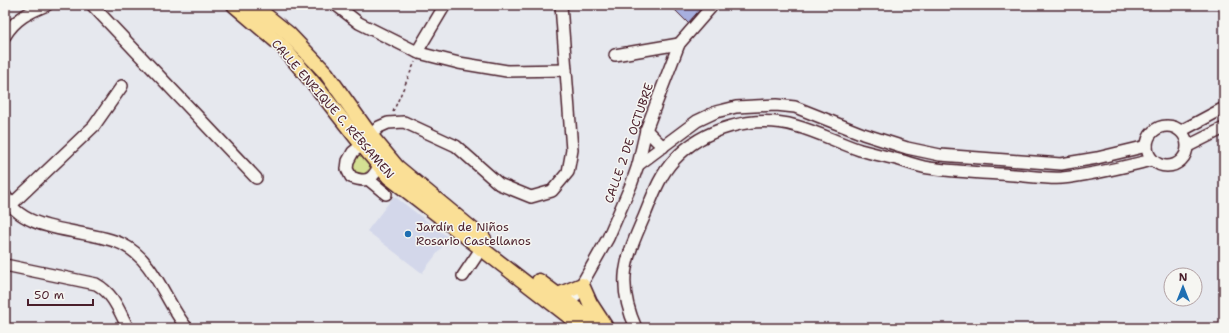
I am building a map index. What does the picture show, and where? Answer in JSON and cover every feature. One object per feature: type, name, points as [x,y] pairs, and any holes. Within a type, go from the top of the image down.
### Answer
[{"type":"main road","name":"CALLE ENRIQUE C. RÉBSAMEN","points":[[234,5],[282,46],[319,90],[367,140],[383,160],[389,177],[482,249],[569,311],[602,328]]},
{"type":"main road","name":"CALLE ENRIQUE C. RÉBSAMEN","points":[[253,5],[289,34],[326,73],[367,140]]},
{"type":"main road","name":"CALLE ENRIQUE C. RÉBSAMEN","points":[[383,160],[398,167],[488,242],[558,295],[569,311],[584,328]]},
{"type":"main road","points":[[558,295],[582,285],[590,303],[606,328]]},
{"type":"street","points":[[5,36],[19,19],[47,5]]},
{"type":"street","points":[[92,5],[256,178]]},
{"type":"street","points":[[261,5],[269,13],[274,22]]},
{"type":"street","points":[[336,5],[359,23],[418,52],[459,63],[507,71],[566,70]]},
{"type":"street","points":[[418,52],[445,5]]},
{"type":"street","points":[[383,160],[374,175],[369,180],[360,181],[351,178],[347,169],[348,161],[353,152],[379,127],[388,123],[404,122],[456,146],[500,184],[531,197],[552,191],[568,172],[572,150],[561,5]]},
{"type":"street","name":"CALLE 2 DE OCTUBRE","points":[[569,311],[608,238],[631,185],[638,165],[646,130],[679,44],[713,5]]},
{"type":"street","points":[[615,55],[679,44]]},
{"type":"street","points":[[11,205],[94,126],[122,86]]},
{"type":"street","points":[[638,165],[697,121],[716,112],[736,107],[776,105],[795,107],[863,134],[916,150],[940,155],[1061,164],[1097,158],[1147,146]]},
{"type":"street","points":[[1181,131],[1224,108]]},
{"type":"street","points":[[636,328],[627,303],[624,286],[626,265],[631,247],[657,186],[664,173],[674,160],[688,147],[705,136],[724,128],[740,124],[764,122],[783,123],[797,126],[860,150],[928,168],[1061,178],[1106,171],[1152,160]]},
{"type":"street","points":[[1162,126],[1175,127],[1181,131],[1188,146],[1187,152],[1183,159],[1172,166],[1158,164],[1152,160],[1149,156],[1147,146],[1151,133],[1162,126]]},
{"type":"street","points":[[1188,146],[1224,128]]},
{"type":"street","points":[[646,130],[663,147]]},
{"type":"street","points":[[912,164],[916,150]]},
{"type":"street","points":[[369,180],[386,194]]},
{"type":"street","points":[[5,195],[11,205],[26,218],[38,223],[105,238],[123,244],[135,253],[146,265],[179,319],[187,328]]},
{"type":"street","points":[[463,276],[482,249]]},
{"type":"street","points":[[5,265],[96,284],[107,291],[128,328]]},
{"type":"path","points":[[388,123],[418,52]]},
{"type":"shaded area","name":"Jardín de Niños Rosario Castellanos","points":[[394,196],[449,238],[422,273],[367,231]]},
{"type":"green space","points":[[362,152],[374,165],[363,175],[355,173],[353,170],[352,161]]},
{"type":"building","points":[[670,5],[704,5],[688,23]]},
{"type":"place","name":"Jardín de Niños Rosario Castellanos","points":[[408,234]]}]
